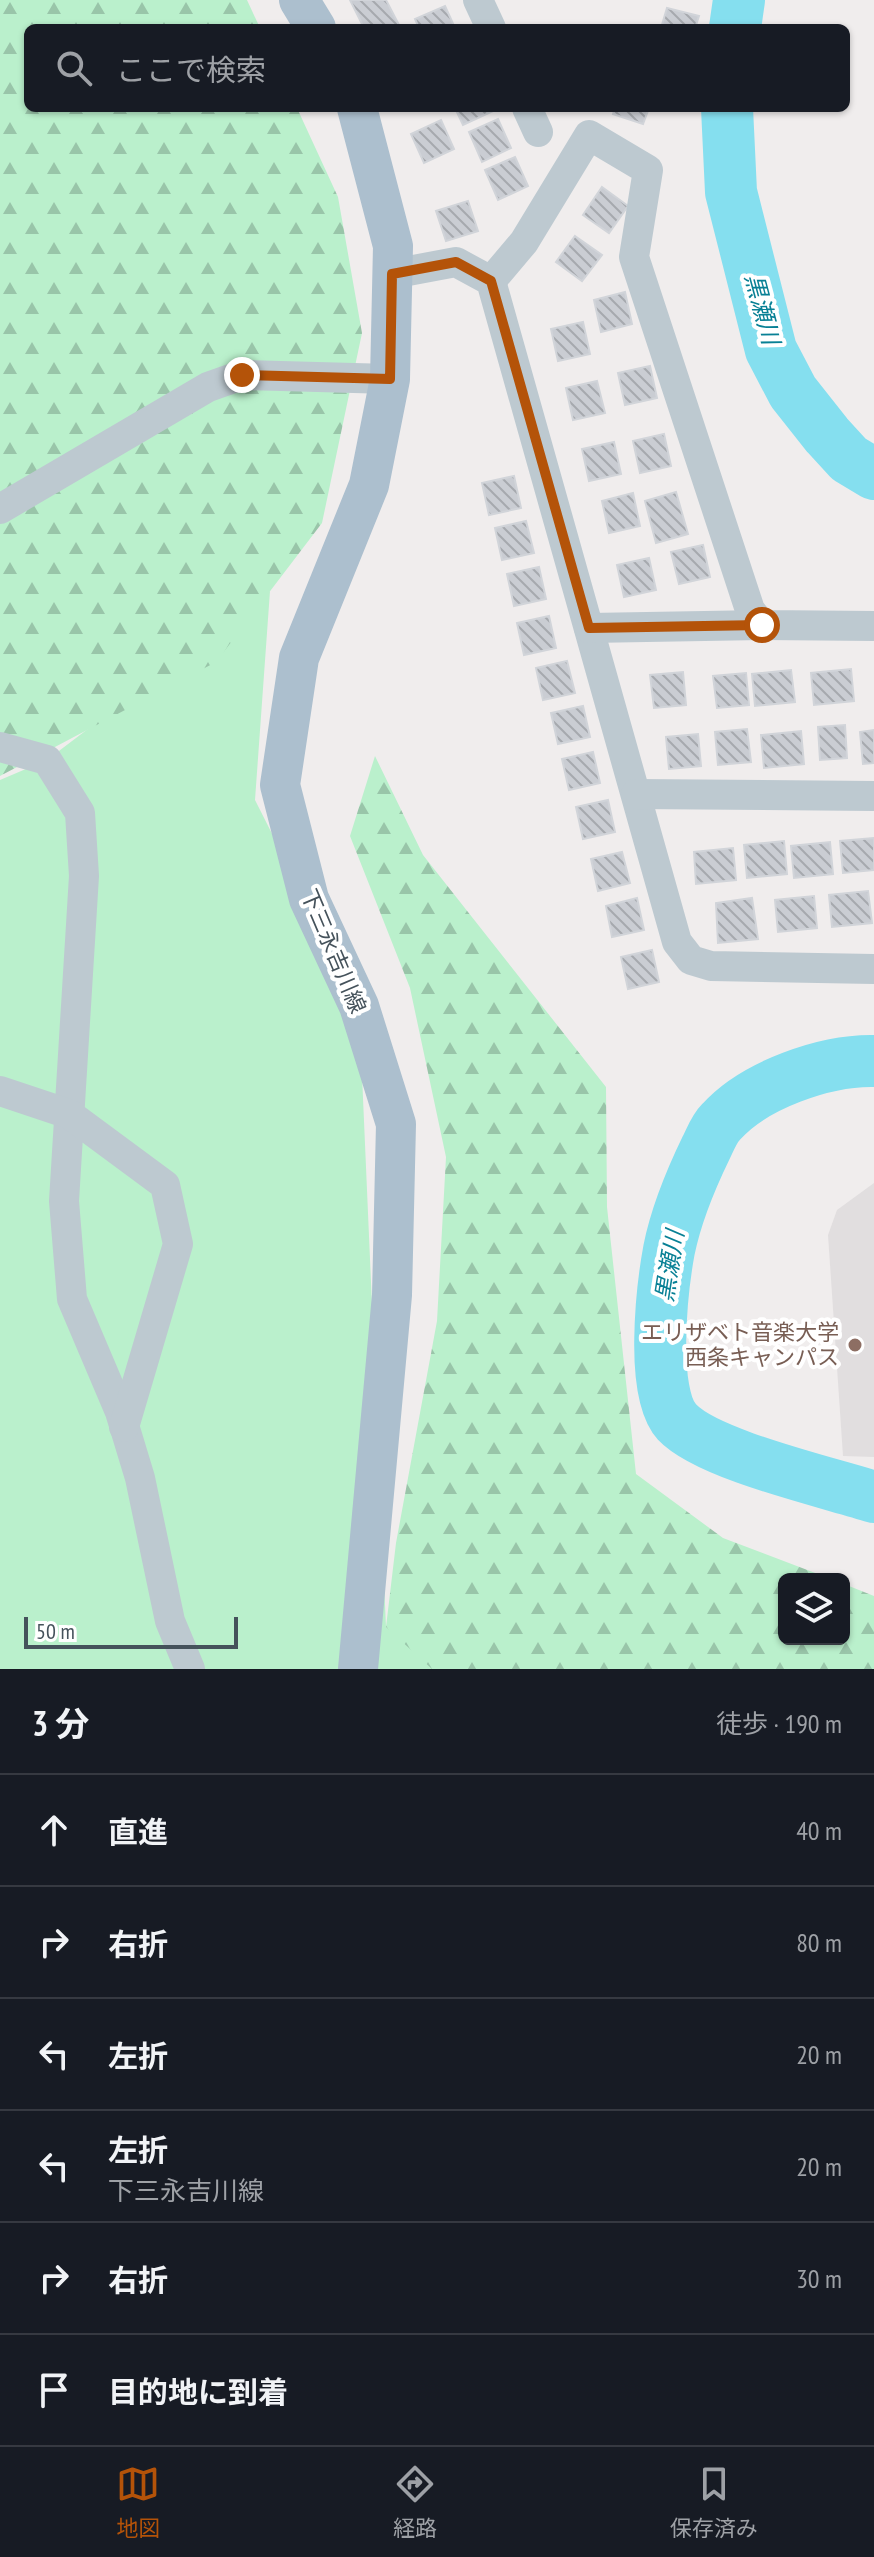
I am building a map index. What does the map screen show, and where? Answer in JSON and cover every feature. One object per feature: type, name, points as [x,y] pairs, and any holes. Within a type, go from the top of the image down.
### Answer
[{"type":"main road","points":[[299,0],[314,24]]},
{"type":"main road","name":"下三永吉川線","points":[[358,112],[393,246],[390,379],[369,485],[299,658],[280,785],[309,899],[359,1006],[396,1124],[392,1295],[358,1669]]},
{"type":"street","points":[[478,0],[489,24]]},
{"type":"street","points":[[491,281],[524,242],[589,135],[648,170],[634,257],[750,610],[762,625]]},
{"type":"street","points":[[392,274],[456,262],[491,281],[677,942],[691,960],[711,966],[874,969]]},
{"type":"street","points":[[0,509],[208,387],[242,375],[390,379]]},
{"type":"street","points":[[589,628],[874,626]]},
{"type":"street","points":[[0,747],[47,760],[80,813],[84,876],[64,1201],[72,1299],[124,1427],[140,1478],[170,1621],[190,1669]]},
{"type":"street","points":[[636,794],[874,796]]},
{"type":"street","points":[[0,1091],[69,1114],[165,1185],[178,1244],[124,1427]]},
{"type":"shaded area","name":"エリザベト音楽大学 西条キャンパス","points":[[874,1183],[874,1457],[843,1456],[828,1235],[837,1210]]},
{"type":"green space","points":[[0,0],[247,0],[258,24],[24,24],[24,112],[299,112],[338,197],[362,333],[322,523],[216,662],[0,776]]},
{"type":"green space","points":[[270,591],[255,800],[359,1006],[386,1627],[448,1669],[0,1669],[0,780],[47,760]]},
{"type":"green space","points":[[375,756],[423,855],[606,1087],[607,1207],[636,1474],[723,1538],[815,1573],[778,1573],[778,1645],[850,1645],[850,1586],[874,1596],[874,1669],[432,1669],[386,1627],[396,1543],[437,1321],[446,1157],[410,988],[350,836]]},
{"type":"building","points":[[350,0],[386,0],[398,24],[362,24]]},
{"type":"building","points":[[445,6],[453,24],[417,24],[415,19]]},
{"type":"building","points":[[667,8],[699,16],[696,24],[662,24]]},
{"type":"building","points":[[457,112],[491,112],[463,125]]},
{"type":"building","points":[[614,112],[648,112],[643,124]]},
{"type":"building","points":[[498,119],[511,148],[482,162],[469,132]]},
{"type":"building","points":[[441,120],[454,149],[424,163],[411,134]]},
{"type":"building","points":[[515,157],[528,186],[498,200],[485,170]]},
{"type":"building","points":[[602,187],[628,206],[609,233],[583,215]]},
{"type":"building","points":[[468,201],[478,231],[446,241],[436,211]]},
{"type":"building","points":[[575,236],[602,255],[582,281],[556,262]]},
{"type":"building","points":[[625,292],[632,324],[601,332],[594,300]]},
{"type":"building","points":[[583,322],[590,354],[558,361],[551,329]]},
{"type":"building","points":[[650,366],[657,398],[625,405],[618,373]]},
{"type":"building","points":[[597,381],[605,413],[573,420],[566,388]]},
{"type":"building","points":[[664,434],[671,466],[640,473],[633,441]]},
{"type":"building","points":[[614,442],[621,474],[589,481],[582,449]]},
{"type":"building","points":[[514,476],[521,508],[489,515],[482,483]]},
{"type":"building","points":[[676,492],[688,534],[656,543],[645,501]]},
{"type":"building","points":[[633,493],[640,526],[609,533],[602,501]]},
{"type":"building","points":[[526,521],[534,553],[502,560],[495,528]]},
{"type":"building","points":[[703,545],[710,577],[679,584],[671,552]]},
{"type":"building","points":[[649,558],[656,590],[624,597],[617,565]]},
{"type":"building","points":[[539,567],[546,599],[514,606],[507,574]]},
{"type":"building","points":[[549,616],[556,648],[524,655],[517,623]]},
{"type":"building","points":[[567,661],[575,693],[543,700],[536,668]]},
{"type":"building","points":[[851,669],[854,701],[814,705],[811,673]]},
{"type":"building","points":[[791,670],[795,702],[755,706],[752,674]]},
{"type":"building","points":[[683,672],[686,705],[654,708],[650,675]]},
{"type":"building","points":[[746,673],[749,705],[717,708],[713,676]]},
{"type":"building","points":[[583,706],[590,737],[558,744],[551,713]]},
{"type":"building","points":[[845,725],[847,758],[820,760],[818,727]]},
{"type":"building","points":[[747,729],[751,762],[718,765],[715,732]]},
{"type":"building","points":[[874,730],[874,763],[863,764],[860,732]]},
{"type":"building","points":[[801,731],[804,764],[764,768],[761,735]]},
{"type":"building","points":[[698,734],[701,766],[669,769],[666,737]]},
{"type":"building","points":[[593,752],[600,783],[569,790],[562,759]]},
{"type":"building","points":[[608,800],[615,832],[583,839],[576,807]]},
{"type":"building","points":[[874,838],[874,870],[843,873],[840,841]]},
{"type":"building","points":[[784,841],[787,874],[747,878],[744,845]]},
{"type":"building","points":[[830,842],[833,874],[794,878],[791,846]]},
{"type":"building","points":[[733,848],[736,880],[696,884],[694,852]]},
{"type":"building","points":[[622,852],[630,883],[598,891],[591,859]]},
{"type":"building","points":[[868,891],[872,923],[832,927],[829,895]]},
{"type":"building","points":[[814,896],[817,928],[778,932],[775,900]]},
{"type":"building","points":[[637,898],[644,930],[612,937],[606,906]]},
{"type":"building","points":[[752,898],[758,939],[718,943],[716,903]]},
{"type":"building","points":[[652,950],[659,982],[628,989],[621,957]]},
{"type":"waterway","name":"黒瀬川","points":[[736,24],[739,0]]},
{"type":"waterway","name":"黒瀬川","points":[[727,112],[731,192],[771,350],[793,392],[827,435],[849,459],[874,474]]},
{"type":"waterway","name":"黒瀬川","points":[[874,1061],[834,1065],[792,1077],[752,1097],[719,1125],[689,1186],[672,1237],[660,1339],[663,1388],[669,1408],[677,1422],[692,1434],[741,1456],[874,1497]]},
{"type":"place","name":"エリザベト音楽大学 西条キャンパス","points":[[855,1345]]},
{"type":"route","points":[[242,375],[390,379],[392,274],[456,262],[491,281],[589,628],[762,625]]}]
